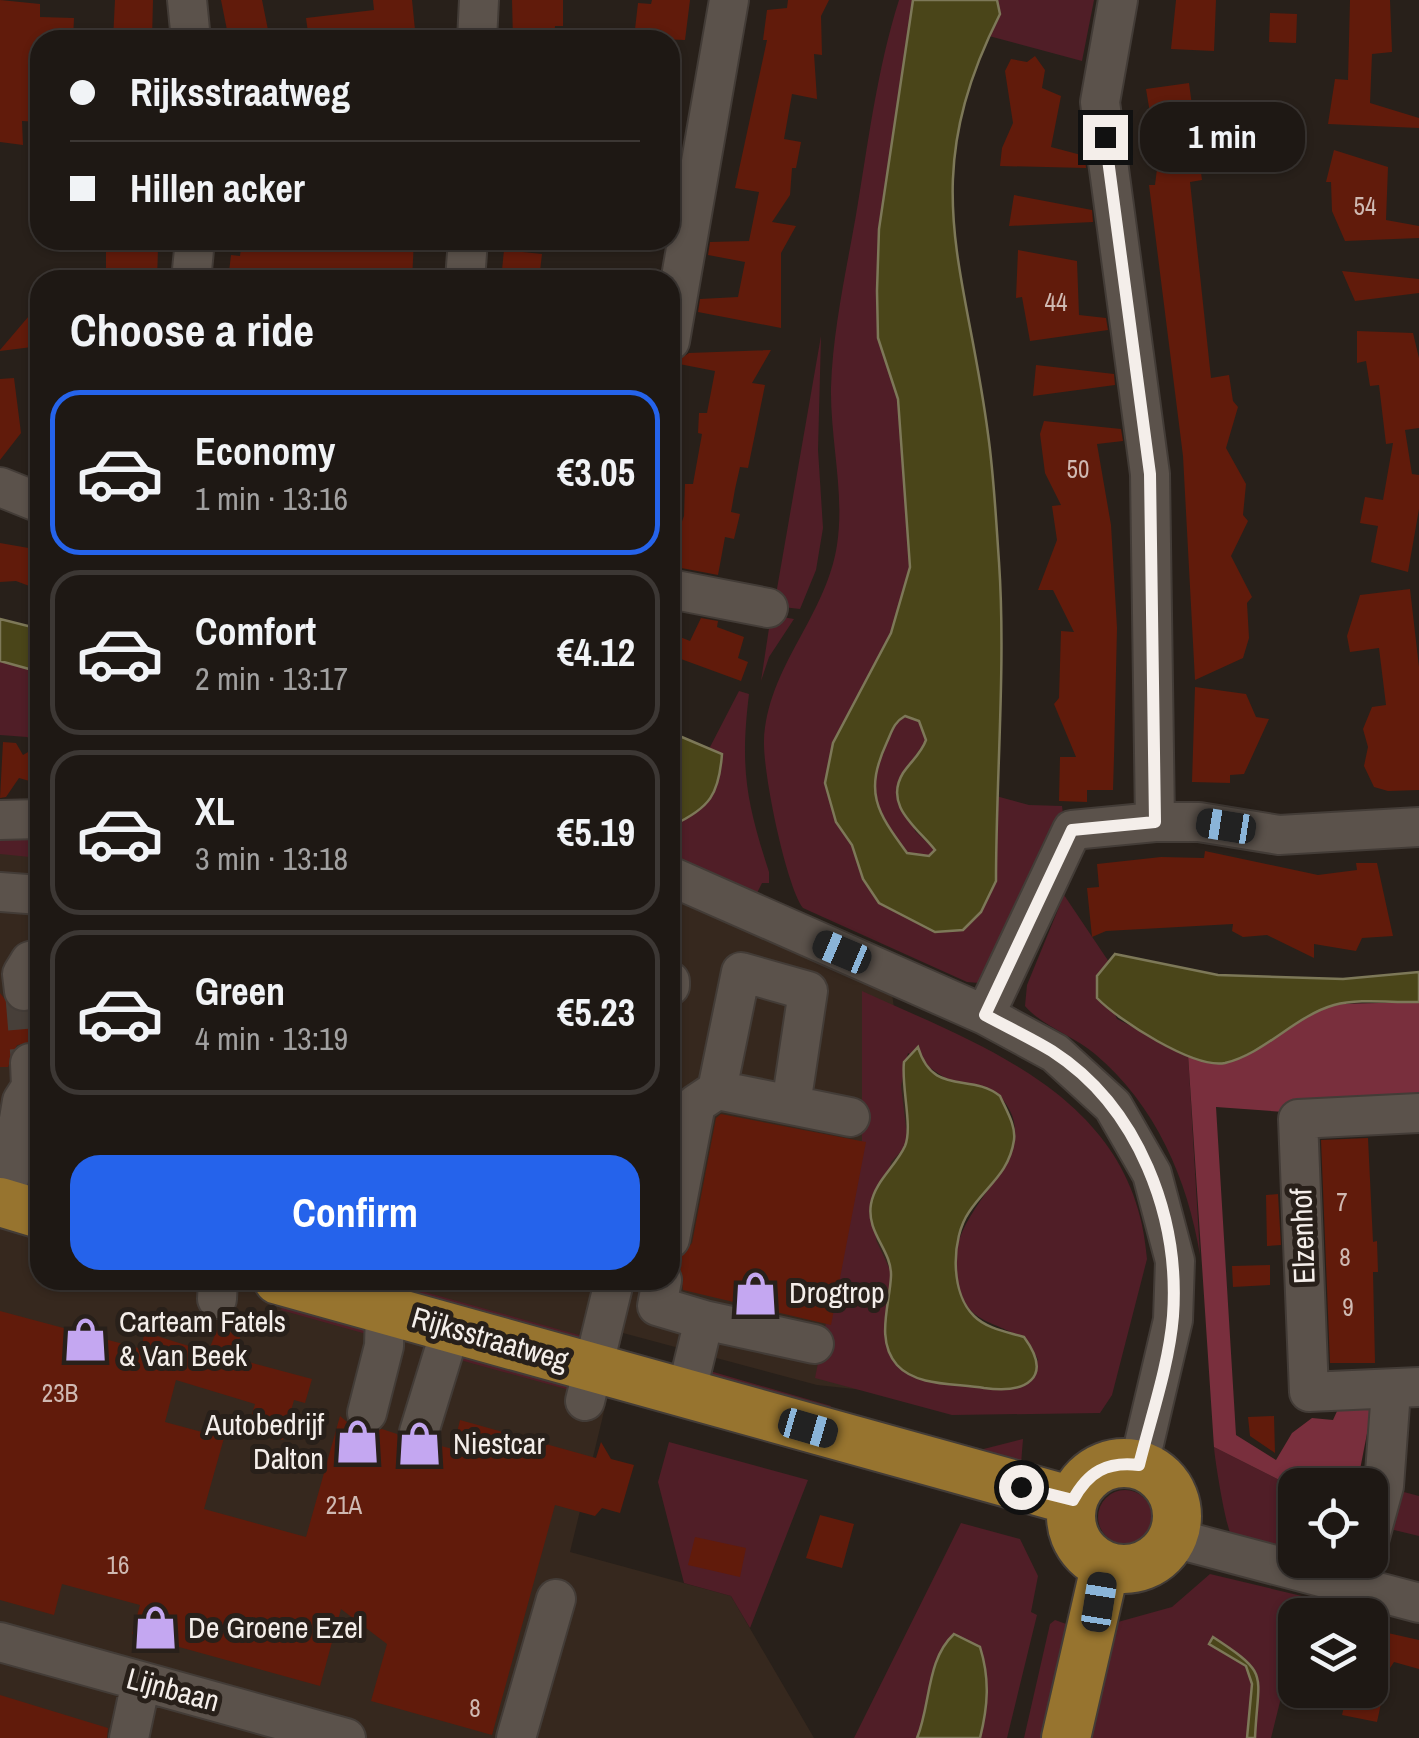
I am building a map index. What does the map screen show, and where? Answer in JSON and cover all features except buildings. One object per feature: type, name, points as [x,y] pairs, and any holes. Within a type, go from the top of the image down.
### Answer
[{"type":"main road","name":"Rijksstraatweg","points":[[350,1290],[386,1295],[451,1328],[590,1385],[686,1394],[1073,1500]]},
{"type":"main road","points":[[1139,1465],[1159,1475],[1173,1493],[1178,1515],[1174,1538],[1150,1564],[1128,1570],[1105,1566],[1076,1540],[1073,1500],[1092,1474],[1106,1466],[1139,1465]]},
{"type":"main road","points":[[1066,1738],[1105,1566]]},
{"type":"street","points":[[187,0],[190,30]]},
{"type":"street","points":[[478,30],[479,0]]},
{"type":"street","points":[[680,283],[729,0]]},
{"type":"street","points":[[1118,0],[1100,102],[1150,474],[1155,822]]},
{"type":"street","points":[[0,487],[30,499]]},
{"type":"street","points":[[680,591],[768,608]]},
{"type":"street","points":[[0,820],[30,819]]},
{"type":"street","points":[[985,1015],[1072,830],[1155,822],[1199,822],[1280,835],[1419,827]]},
{"type":"street","points":[[680,880],[985,1015],[1055,1053],[1113,1106],[1152,1174],[1175,1261],[1173,1320],[1139,1465]]},
{"type":"street","points":[[0,892],[30,894]]},
{"type":"street","points":[[790,986],[808,938]]},
{"type":"street","points":[[718,1090],[741,972],[808,991],[790,1105]]},
{"type":"street","points":[[680,1188],[696,1104],[718,1090],[850,1117]]},
{"type":"street","points":[[15,1207],[24,1093]]},
{"type":"street","name":"Elzenhof","points":[[1388,1468],[1405,1389],[1309,1392],[1298,1119],[1419,1113]]},
{"type":"street","name":"Rijksstraatweg","points":[[590,1385],[610,1290]]},
{"type":"street","points":[[660,1290],[657,1306],[814,1344]]},
{"type":"street","name":"Rijksstraatweg","points":[[367,1413],[384,1346],[386,1295]]},
{"type":"street","points":[[686,1394],[704,1320]]},
{"type":"street","points":[[420,1432],[451,1328]]},
{"type":"street","points":[[1174,1538],[1278,1558]]},
{"type":"street","points":[[1368,1578],[1419,1603]]},
{"type":"street","points":[[516,1738],[556,1599]]},
{"type":"street","name":"Lijnbaan","points":[[0,1642],[346,1738]]},
{"type":"street","points":[[129,1738],[141,1682]]},
{"type":"shaded area","points":[[899,0],[913,0],[880,229],[877,291],[878,338],[898,399],[910,567],[891,633],[833,743],[836,822],[852,845],[863,879],[996,881],[996,796],[1029,805],[1062,806],[1063,814],[988,977],[979,983],[967,982],[803,908],[783,854],[765,757],[764,741],[775,689],[821,596],[837,545],[839,506],[831,387],[834,344],[874,107]]},
{"type":"shaded area","points":[[913,0],[997,0],[1000,14],[974,73],[959,127],[953,176],[960,271],[992,466],[1001,641],[996,881],[981,912],[963,930],[935,932],[879,903],[863,879],[852,845],[836,822],[825,783],[833,743],[891,633],[910,567],[898,399],[878,338],[879,229]],"holes":[[[905,716],[919,721],[926,740],[903,773],[897,796],[905,816],[935,850],[929,856],[907,853],[881,813],[875,788],[880,759],[896,724]]]},
{"type":"shaded area","points":[[997,0],[1094,0],[1082,61],[989,36],[1000,14]]},
{"type":"shaded area","points":[[821,336],[818,450],[823,528],[816,570],[800,609],[774,606]]},
{"type":"shaded area","points":[[771,615],[794,619],[769,657],[761,681]]},
{"type":"shaded area","points":[[0,619],[30,626],[30,669],[0,661]]},
{"type":"shaded area","points":[[0,661],[30,669],[30,739],[0,735]]},
{"type":"shaded area","points":[[739,691],[749,694],[747,784],[769,872],[769,883],[762,883],[757,893],[680,863],[680,810],[722,755],[709,749]]},
{"type":"shaded area","points":[[905,716],[919,721],[926,740],[903,774],[915,831],[935,850],[929,856],[907,853],[877,801],[880,759],[894,727]]},
{"type":"shaded area","points":[[680,736],[722,754],[715,790],[696,812],[680,821]]},
{"type":"shaded area","points":[[0,812],[30,813],[30,1290],[680,1290],[680,894],[891,986],[947,1399],[817,1385],[623,1333],[570,1552],[731,1596],[814,1738],[0,1738]]},
{"type":"shaded area","points":[[0,834],[30,838],[30,857],[0,854]]},
{"type":"shaded area","points":[[1064,895],[1109,962],[1097,976],[1117,1019],[1188,1054],[1200,1255],[1187,1199],[1166,1145],[1135,1096],[1095,1054],[1025,1006],[1027,985]]},
{"type":"shaded area","points":[[1115,954],[1218,975],[1343,979],[1419,972],[1419,1002],[1334,1005],[1306,1017],[1239,1058],[1211,1063],[1157,1041],[1097,998],[1097,976]]},
{"type":"shaded area","points":[[862,991],[1004,1058],[1047,1086],[1085,1118],[1115,1157],[1136,1204],[1147,1259],[1112,1395],[1100,1413],[952,1415],[815,1378],[862,1143]],"holes":[[[908,1053],[951,1082],[994,1091],[1010,1111],[1015,1132],[1000,1172],[961,1234],[956,1255],[957,1283],[964,1302],[974,1314],[1029,1345],[1038,1360],[1020,1388],[1001,1390],[913,1376],[887,1345],[892,1274],[876,1240],[891,1162],[905,1147],[907,1136],[901,1086]]]},
{"type":"shaded area","points":[[1419,1002],[1419,1103],[1284,1112],[1216,1107],[1236,1435],[1276,1460],[1292,1433],[1312,1418],[1333,1420],[1343,1398],[1362,1399],[1371,1413],[1360,1468],[1278,1468],[1278,1479],[1214,1447],[1188,1054],[1224,1063],[1302,1018],[1337,1004]]},
{"type":"shaded area","points":[[918,1047],[933,1072],[943,1078],[977,1085],[1000,1096],[1012,1123],[1011,1152],[1002,1171],[963,1223],[956,1265],[961,1294],[974,1316],[991,1327],[1024,1337],[1033,1351],[1036,1373],[1023,1385],[999,1389],[926,1381],[905,1372],[890,1355],[885,1322],[890,1267],[870,1214],[877,1188],[905,1146],[908,1128],[904,1062]]},
{"type":"shaded area","points":[[396,1290],[417,1290],[586,1337],[582,1351],[403,1301]]},
{"type":"shaded area","points":[[284,1301],[374,1320],[370,1335],[281,1310]]},
{"type":"shaded area","points":[[457,1343],[581,1377],[577,1392],[453,1358]]},
{"type":"shaded area","points":[[703,1369],[831,1406],[827,1420],[699,1384]]},
{"type":"shaded area","points":[[1023,1439],[1021,1464],[968,1453]]},
{"type":"shaded area","points":[[669,1442],[808,1480],[750,1628],[731,1596],[684,1583],[658,1482]]},
{"type":"shaded area","points":[[1214,1447],[1278,1479],[1278,1549],[1232,1537]]},
{"type":"shaded area","points":[[1125,1490],[1144,1498],[1152,1517],[1144,1536],[1125,1544],[1106,1536],[1098,1517],[1106,1498]]},
{"type":"shaded area","points":[[1400,1491],[1419,1496],[1419,1536],[1390,1529]]},
{"type":"shaded area","points":[[961,1523],[1020,1539],[1038,1576],[1031,1612],[1037,1615],[1007,1738],[854,1738]]},
{"type":"shaded area","points":[[1210,1574],[1306,1597],[1278,1598],[1278,1708],[1271,1738],[1255,1738],[1259,1686],[1253,1667],[1209,1644],[1246,1666],[1252,1684],[1247,1738],[1083,1738],[1118,1622],[1172,1607]]},
{"type":"shaded area","points":[[1055,1620],[1069,1625],[1048,1738],[1024,1738],[1050,1624]]},
{"type":"shaded area","points":[[954,1634],[980,1647],[983,1659],[987,1692],[980,1738],[917,1738],[938,1656]]},
{"type":"shaded area","points":[[1213,1637],[1253,1668],[1257,1677],[1255,1738],[1247,1738],[1252,1684],[1246,1666],[1209,1644]]},
{"type":"tunnel","points":[[24,991],[30,1063]]},
{"type":"place","name":"Drogtrop","points":[[756,1293]]},
{"type":"place","name":"Carteam Fatels & Van Beek","points":[[86,1339]]},
{"type":"place","name":"Autobedrijf Dalton","points":[[357,1442]]},
{"type":"place","name":"Niestcar","points":[[420,1444]]},
{"type":"place","name":"De Groene Ezel","points":[[155,1628]]},
{"type":"route","points":[[1021,1487],[1073,1500],[1080,1486],[1106,1466],[1139,1465],[1173,1320],[1175,1261],[1152,1174],[1113,1106],[1055,1053],[985,1015],[1072,830],[1155,822],[1150,474],[1105,137]]}]
